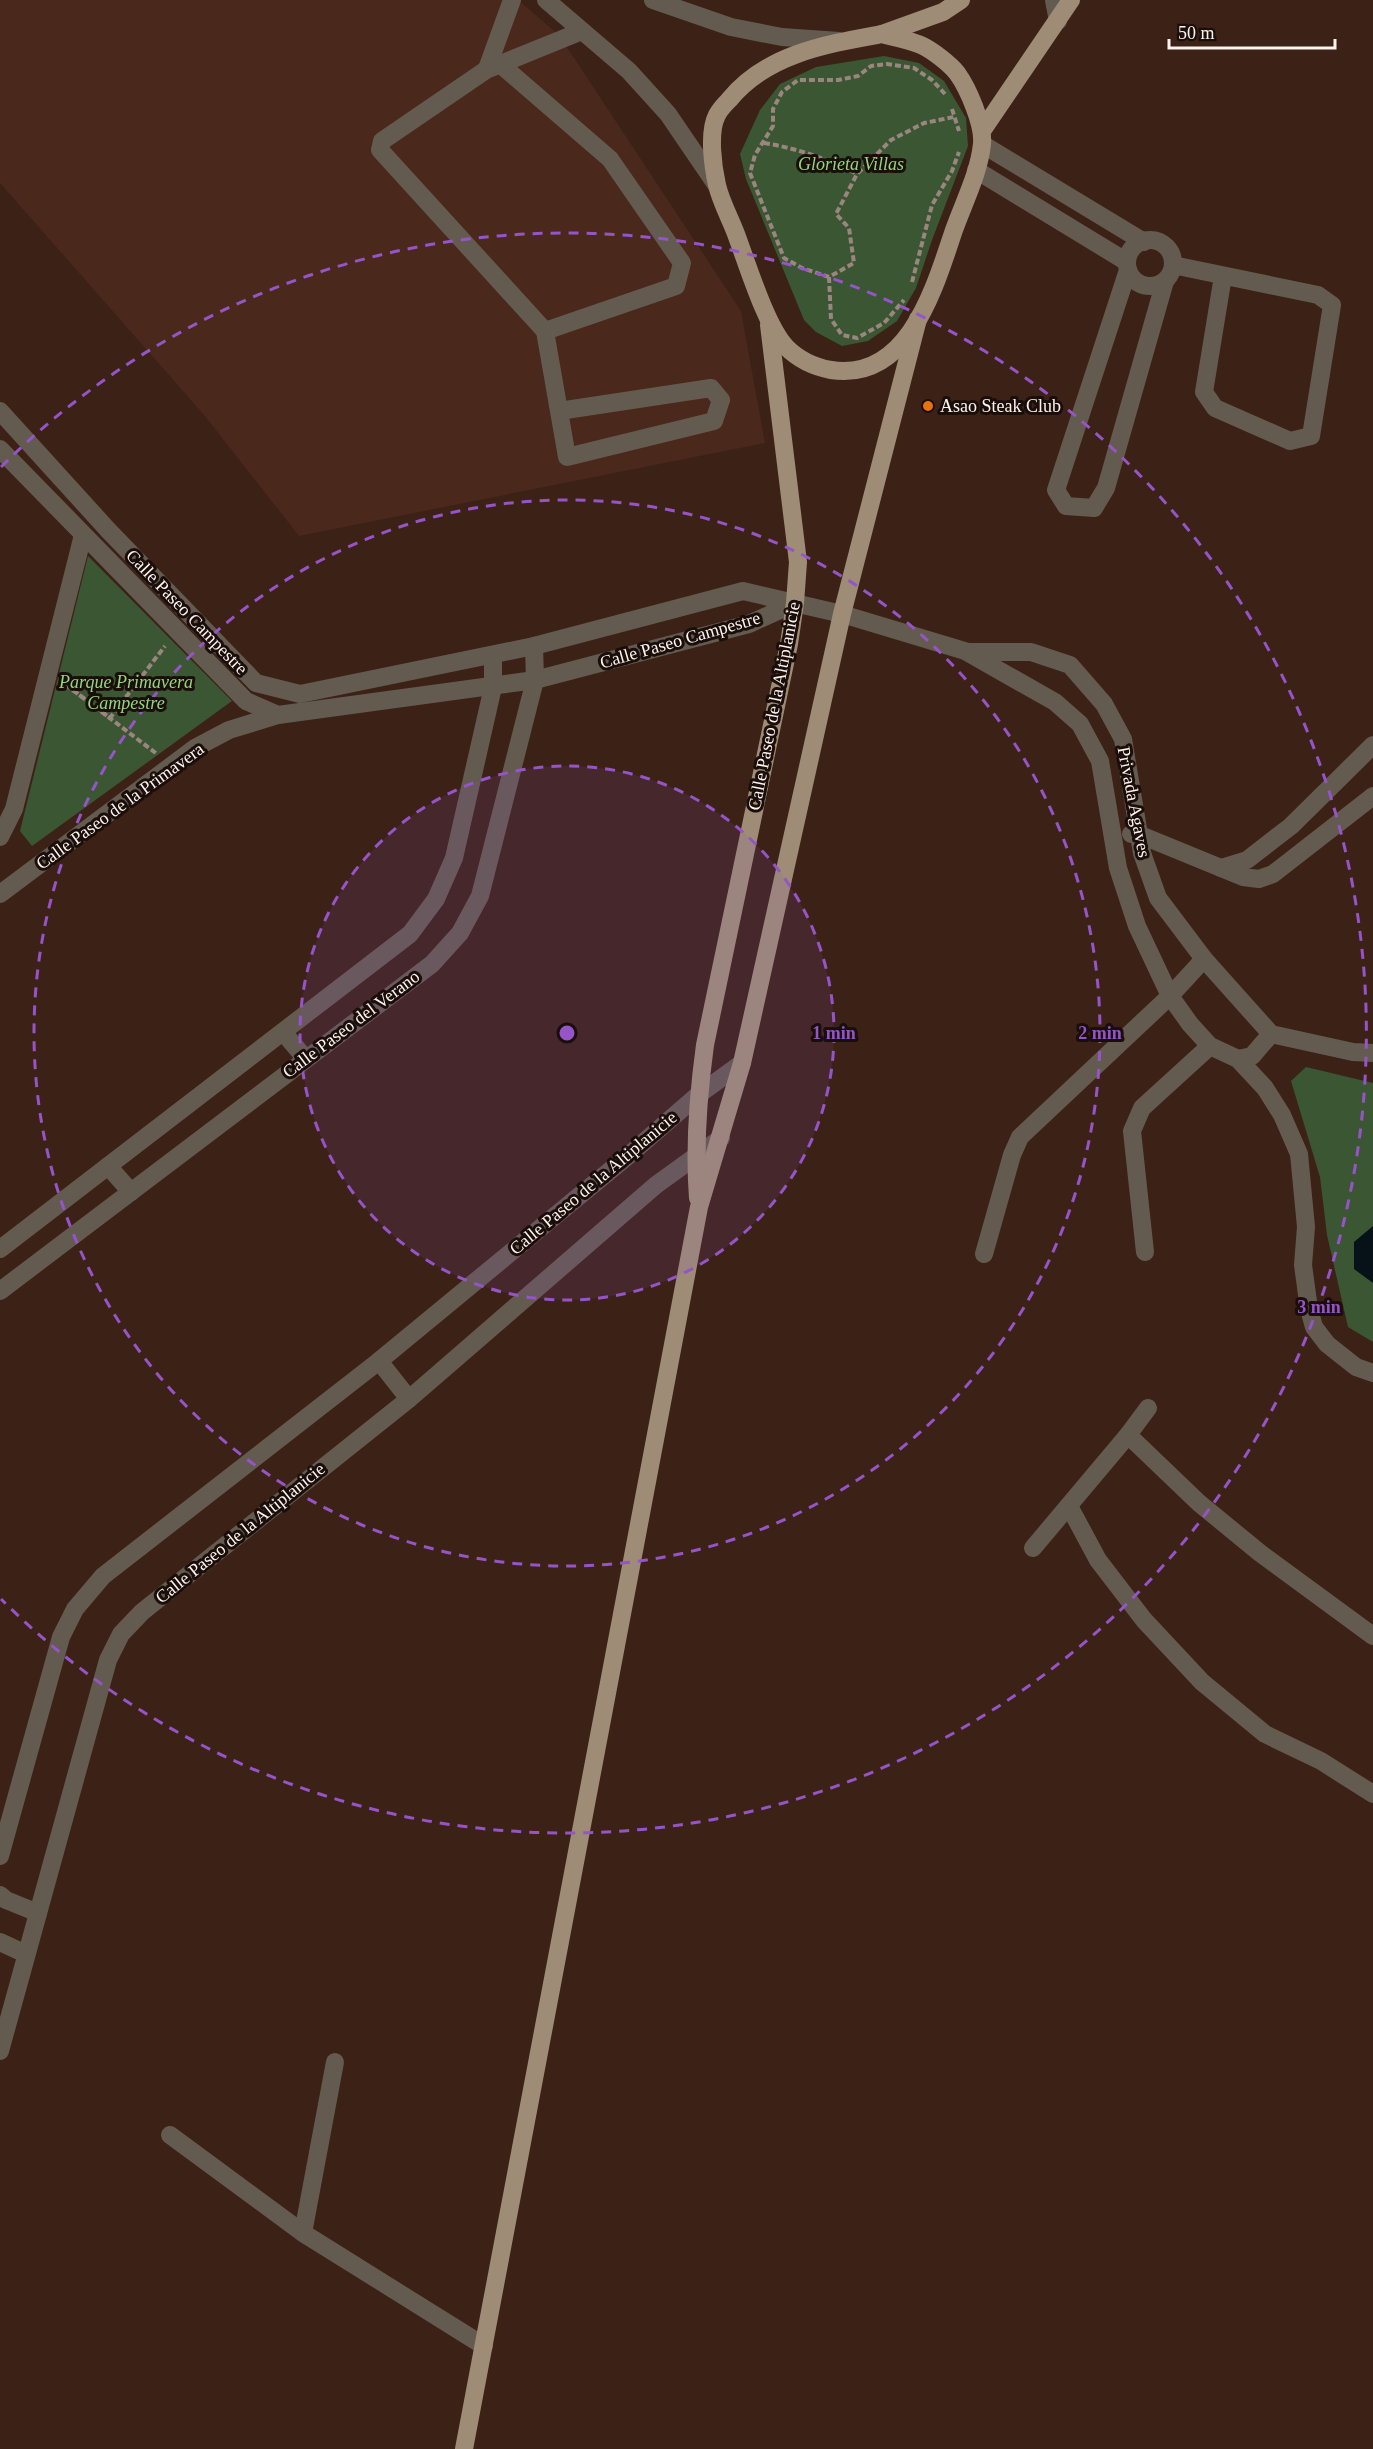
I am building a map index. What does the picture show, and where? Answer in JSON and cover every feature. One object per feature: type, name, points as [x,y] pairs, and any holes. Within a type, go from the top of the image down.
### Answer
[{"type":"main road","points":[[961,0],[943,12],[882,34],[801,52],[764,68],[739,88],[716,115],[711,145],[717,186],[767,315],[785,346],[805,362],[832,370],[861,369],[890,354],[912,333],[933,289],[976,170],[982,137],[1071,0]]},
{"type":"main road","points":[[882,34],[924,47],[956,72],[976,111],[982,137]]},
{"type":"main road","name":"Calle Paseo de la Altiplanicie","points":[[695,1155],[698,1095],[705,1045],[789,644],[795,603],[798,562],[767,315]]},
{"type":"main road","points":[[464,2449],[699,1206],[742,1063],[842,614],[918,319]]},
{"type":"main road","points":[[695,1155],[699,1206]]},
{"type":"street","points":[[493,63],[512,0]]},
{"type":"street","points":[[546,0],[629,71],[668,114],[717,186]]},
{"type":"street","points":[[653,0],[731,27],[782,37],[844,41]]},
{"type":"street","points":[[1054,0],[1058,21]]},
{"type":"street","points":[[559,411],[711,388],[721,400],[714,421],[567,458],[545,331],[380,150],[382,141],[493,63],[582,31]]},
{"type":"street","points":[[493,63],[610,159],[682,263],[676,286],[545,331]]},
{"type":"street","points":[[982,137],[1144,242],[1161,243],[1172,257],[1106,488],[1094,508],[1066,506],[1056,490],[1128,266],[1130,253],[1144,242]]},
{"type":"street","points":[[976,170],[1128,266],[1132,278],[1139,284],[1148,286],[1169,273],[1223,276],[1318,295],[1332,305],[1311,436],[1290,441],[1215,408],[1204,392],[1223,276]]},
{"type":"street","name":"Calle Paseo Campestre","points":[[0,411],[228,656],[256,683],[300,694],[534,646],[743,591],[795,603]]},
{"type":"street","name":"Calle Paseo Campestre","points":[[0,449],[246,701],[278,715],[535,680],[749,624],[795,603]]},
{"type":"street","points":[[0,837],[14,809],[78,530],[90,509]]},
{"type":"street","name":"Privada Agaves","points":[[795,603],[842,614],[965,651],[1055,702],[1080,724],[1100,761],[1118,868],[1137,926],[1170,996],[1190,1024],[1210,1046]]},
{"type":"street","name":"Calle Paseo del Verano","points":[[0,1291],[432,964],[460,933],[480,896],[535,680],[534,646]]},
{"type":"street","name":"Privada Agaves","points":[[965,651],[1031,652],[1070,665],[1104,704],[1123,739],[1142,854],[1158,898],[1204,959],[1271,1034]]},
{"type":"street","name":"Calle Paseo del Verano","points":[[0,1249],[410,934],[436,899],[454,858],[493,687],[493,655]]},
{"type":"street","name":"Calle Paseo de la Primavera","points":[[0,894],[195,748],[229,730],[278,715]]},
{"type":"street","points":[[1221,868],[1247,860],[1292,826],[1373,745]]},
{"type":"street","points":[[1111,833],[1138,834],[1242,877],[1259,879],[1273,874],[1373,796]]},
{"type":"street","points":[[984,1254],[1012,1155],[1020,1137],[1170,996],[1204,959]]},
{"type":"street","points":[[283,1032],[305,1058]]},
{"type":"street","points":[[1238,1059],[1252,1056],[1271,1034],[1353,1052],[1373,1053]]},
{"type":"street","points":[[1145,1252],[1132,1131],[1135,1120],[1142,1108],[1210,1046],[1238,1059],[1265,1088],[1282,1115],[1299,1154],[1306,1227],[1303,1265],[1314,1327],[1328,1344],[1356,1367],[1373,1374]]},
{"type":"street","name":"Calle Paseo de la Altiplanicie","points":[[0,1856],[61,1637],[75,1608],[104,1576],[379,1361],[629,1155],[698,1095],[742,1063]]},
{"type":"street","name":"Calle Paseo de la Altiplanicie","points":[[0,2051],[108,1660],[121,1634],[142,1612],[409,1399],[656,1185],[721,1138]]},
{"type":"street","points":[[108,1166],[131,1192]]},
{"type":"street","points":[[379,1361],[409,1399]]},
{"type":"street","points":[[1033,1548],[1148,1408]]},
{"type":"street","points":[[1128,1435],[1199,1503],[1260,1553],[1373,1636]]},
{"type":"street","points":[[1069,1506],[1098,1560],[1144,1620],[1202,1682],[1265,1734],[1321,1761],[1373,1794]]},
{"type":"street","points":[[0,1895],[6,1900],[38,1913]]},
{"type":"street","points":[[0,1942],[26,1954]]},
{"type":"street","points":[[303,2232],[335,2062]]},
{"type":"street","points":[[170,2135],[303,2232],[484,2346]]},
{"type":"path","points":[[954,117],[924,123],[891,140],[857,174],[836,214],[849,228],[854,263],[830,277],[802,268],[784,258],[750,173],[755,155],[773,126],[773,109],[782,92],[798,80],[838,80],[858,76],[871,66],[887,64],[914,68],[932,80],[946,96],[954,117],[962,141]]},
{"type":"path","points":[[764,143],[785,146],[857,174]]},
{"type":"path","points":[[912,284],[932,205],[952,171],[959,151]]},
{"type":"path","points":[[830,277],[831,319],[842,335],[857,338],[884,323],[909,295]]},
{"type":"path","points":[[148,762],[158,755],[58,678],[110,718],[171,639]]},
{"type":"shaded area","points":[[0,0],[518,0],[559,35],[741,311],[765,443],[299,536],[204,415],[0,183]]},
{"type":"shaded area","points":[[1373,1226],[1373,1283],[1354,1269],[1354,1242]]},
{"type":"green space","name":"Glorieta Villas","points":[[884,56],[919,63],[944,81],[966,118],[968,146],[916,288],[897,321],[868,341],[842,346],[816,332],[804,320],[746,179],[740,154],[760,110],[780,84],[816,67]]},
{"type":"green space","name":"Parque Primavera Campestre","points":[[88,556],[232,701],[32,846],[20,831]]},
{"type":"green space","points":[[1306,1067],[1373,1083],[1373,1342],[1348,1327],[1327,1235],[1320,1177],[1291,1081]]},
{"type":"place","name":"Asao Steak Club","points":[[928,406]]}]
